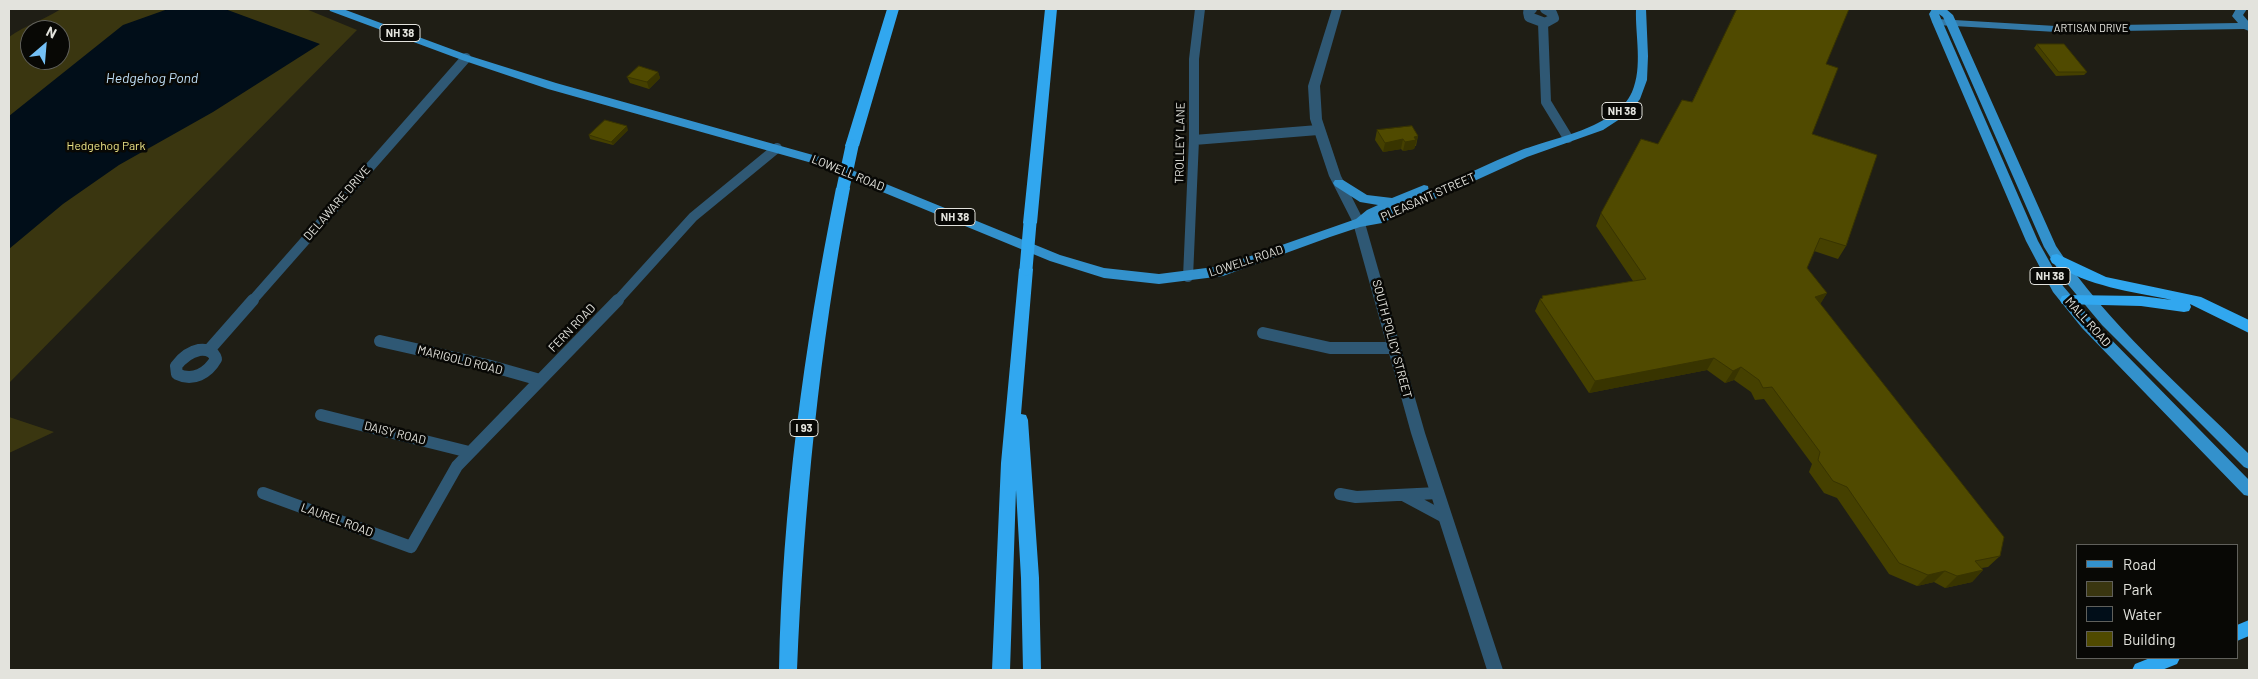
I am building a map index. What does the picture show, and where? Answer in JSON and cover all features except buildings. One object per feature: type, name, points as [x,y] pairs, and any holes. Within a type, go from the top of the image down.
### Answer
[{"type":"highway","name":"I 93","points":[[788,670],[791,598],[802,447],[826,268],[852,146],[893,9]]},
{"type":"highway","points":[[1002,670],[1005,530],[1017,368],[1050,9]]},
{"type":"highway","points":[[2057,259],[2077,273],[2096,281],[2165,293],[2202,302],[2249,328]]},
{"type":"highway","points":[[2067,300],[2161,303],[2200,311],[2249,328]]},
{"type":"highway","points":[[1017,368],[1030,578],[1032,670]]},
{"type":"highway","points":[[2141,670],[2168,659]]},
{"type":"main road","name":"LOWELL ROAD","points":[[334,9],[466,58],[605,101],[777,148],[834,166],[1029,248],[1087,269],[1138,278],[1188,277],[1223,271],[1359,223]]},
{"type":"main road","name":"PLEASANT STREET","points":[[1359,223],[1378,220],[1522,154],[1602,125],[1628,106],[1635,98],[1639,89],[1642,70],[1640,9]]},
{"type":"main road","name":"ARTISAN DRIVE","points":[[1941,15],[2064,22],[2223,19],[2241,11]]},
{"type":"main road","points":[[2241,11],[2248,27]]},
{"type":"main road","name":"ARTISAN DRIVE","points":[[1941,15],[2056,29],[2248,27]]},
{"type":"main road","name":"MALL ROAD","points":[[1941,15],[2057,259],[2088,300],[2249,463]]},
{"type":"main road","name":"MALL ROAD","points":[[1941,15],[2044,268],[2087,324],[2249,490]]},
{"type":"main road","name":"PLEASANT STREET","points":[[1359,223],[1370,213],[1502,156],[1522,154]]},
{"type":"main road","points":[[1339,183],[1364,199],[1375,202],[1396,201]]},
{"type":"street","name":"TROLLEY LANE","points":[[1188,277],[1194,140],[1194,59],[1200,9]]},
{"type":"street","name":"SOUTH POLICY STREET","points":[[1337,9],[1314,86],[1314,110],[1318,130],[1339,183],[1359,223],[1393,348],[1495,670]]},
{"type":"street","points":[[1532,9],[1528,12],[1529,17],[1543,23],[1550,22],[1554,18],[1552,13],[1545,9]]},
{"type":"street","points":[[1543,23],[1546,102],[1568,138]]},
{"type":"street","name":"DELAWARE DRIVE","points":[[210,350],[351,186],[466,58]]},
{"type":"street","points":[[1194,140],[1318,130]]},
{"type":"street","name":"FERN ROAD","points":[[411,548],[457,466],[469,452],[597,323],[693,217],[777,148]]},
{"type":"street","points":[[1263,333],[1330,348],[1393,348]]},
{"type":"street","name":"MARIGOLD ROAD","points":[[380,341],[486,365],[540,380]]},
{"type":"street","name":"DAISY ROAD","points":[[321,415],[469,452]]},
{"type":"street","name":"LAUREL ROAD","points":[[263,493],[411,548]]},
{"type":"street","points":[[1340,494],[1356,497],[1438,494]]},
{"type":"street","points":[[1404,495],[1446,518]]},
{"type":"green space","name":"Hedgehog Park","points":[[61,9],[306,9],[357,30],[9,383],[9,37],[20,30],[20,70],[70,70],[70,20],[41,20]]},
{"type":"green space","points":[[9,417],[54,432],[9,453]]},
{"type":"water","name":"Hedgehog Pond","points":[[168,9],[225,9],[320,44],[213,112],[119,165],[63,204],[9,249],[9,116],[67,70],[70,70],[70,67],[123,25]]}]
